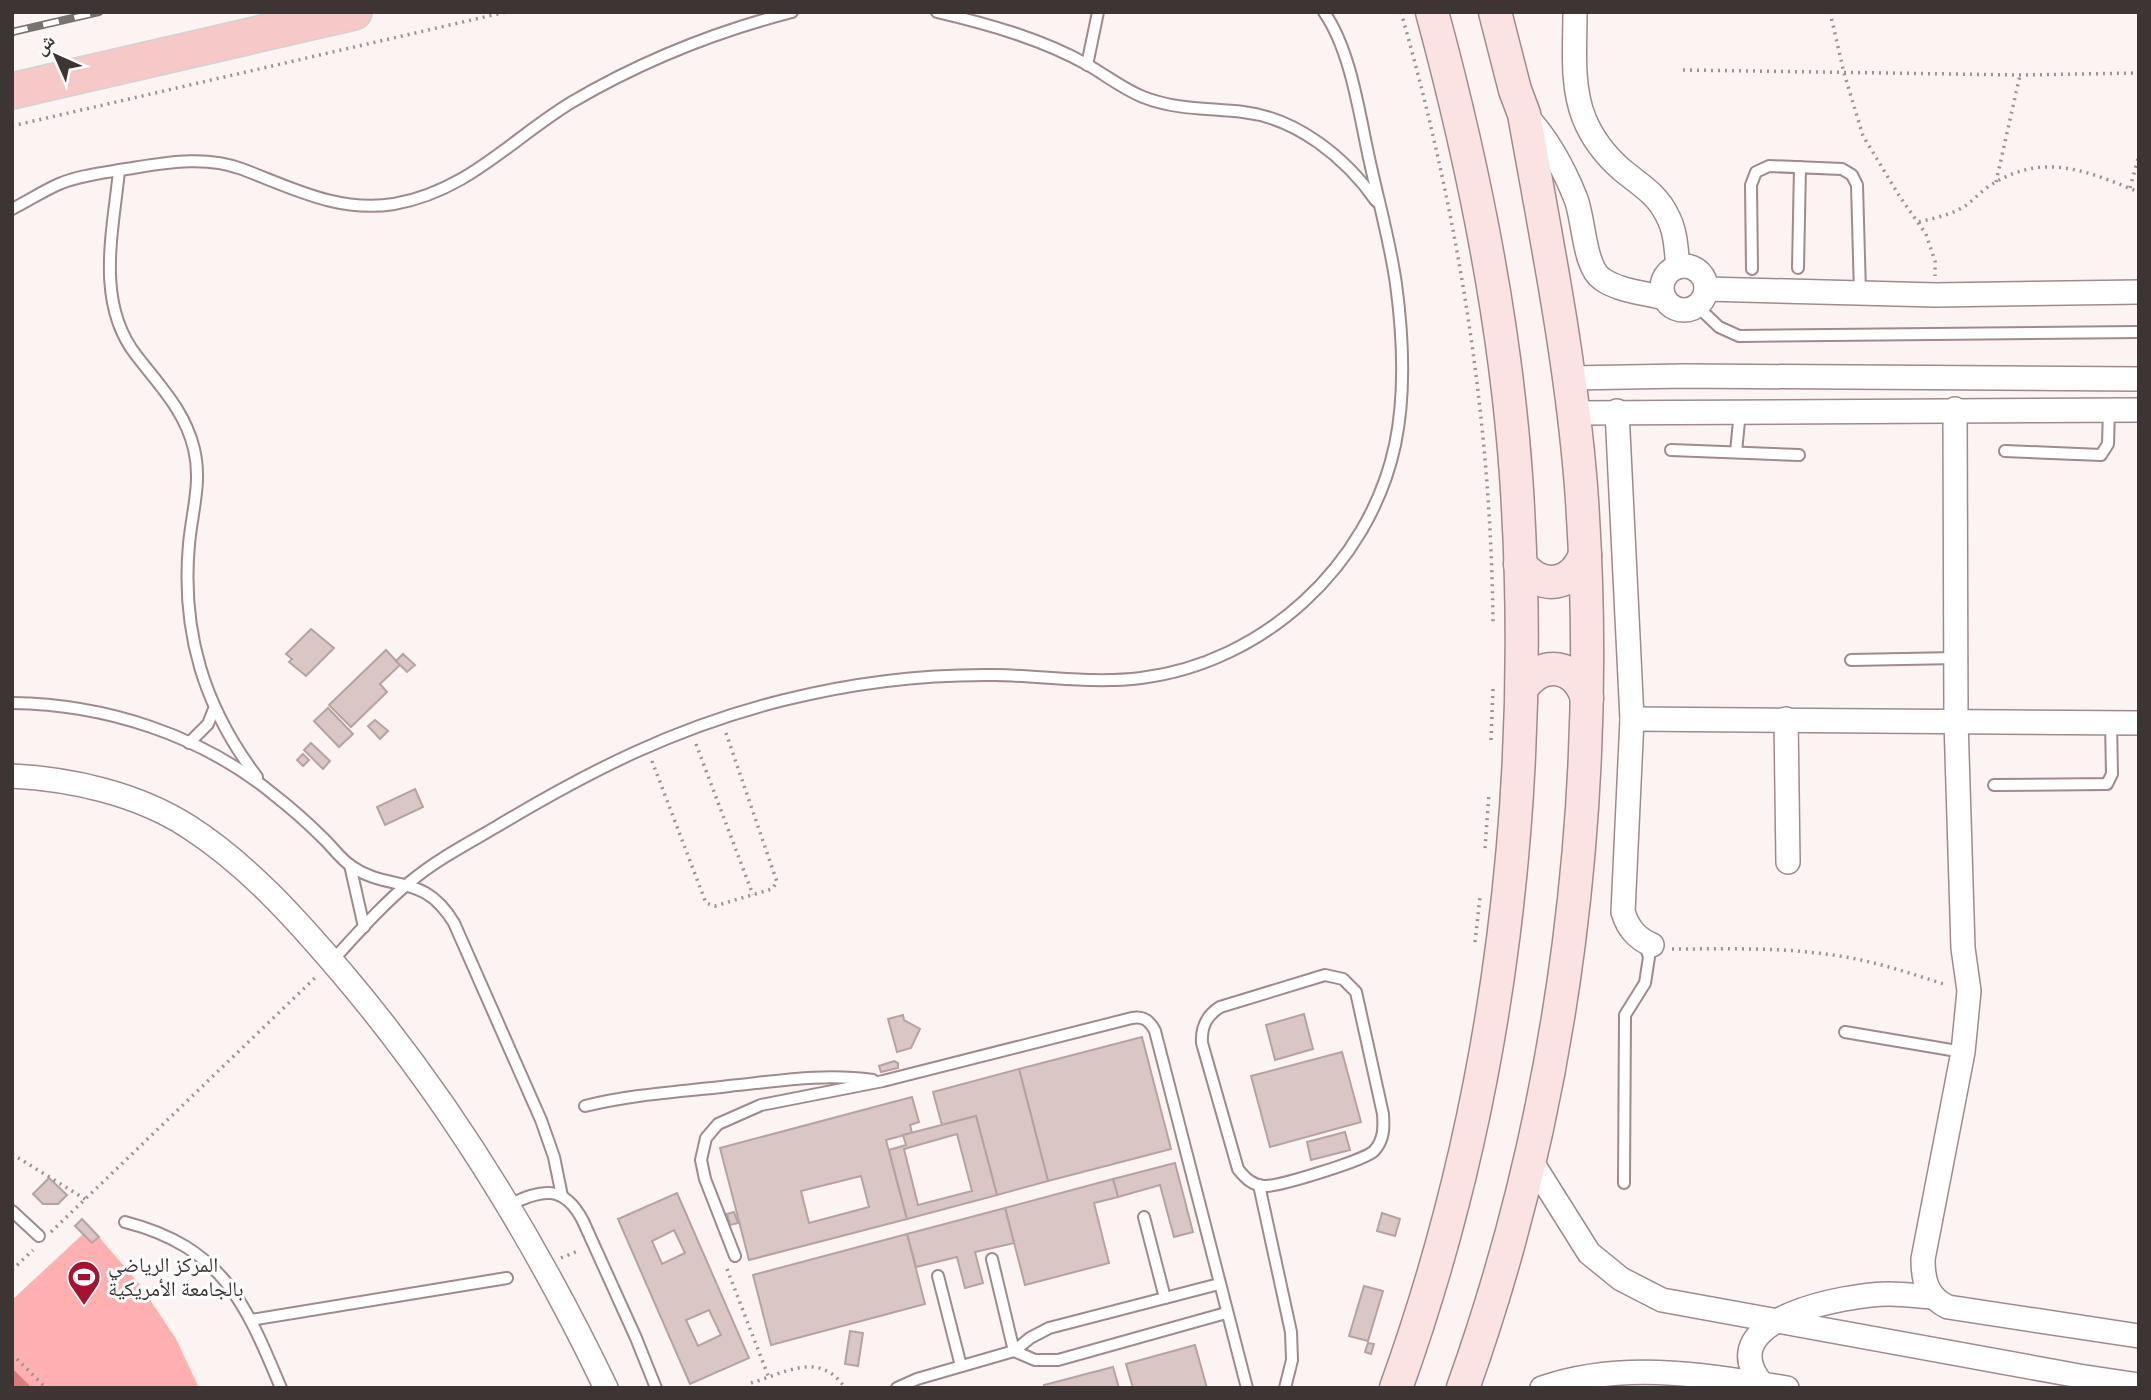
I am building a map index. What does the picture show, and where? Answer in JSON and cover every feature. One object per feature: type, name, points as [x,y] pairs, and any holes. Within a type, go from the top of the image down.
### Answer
[{"type":"main road","points":[[12,91],[354,12]]},
{"type":"main road","points":[[1396,1388],[1422,1315],[1468,1138],[1485,1051],[1506,914],[1519,764],[1507,682],[1520,564],[1516,472],[1506,381],[1493,291],[1471,175],[1432,12]]},
{"type":"main road","points":[[1463,1388],[1503,1265],[1546,1083],[1571,930],[1584,776],[1587,698],[1585,555],[1574,413],[1524,114],[1495,12]]},
{"type":"main road","points":[[1520,564],[1535,578],[1556,582],[1574,573],[1585,555]]},
{"type":"main road","points":[[1507,682],[1547,669],[1558,669],[1577,679],[1587,698]]},
{"type":"street","points":[[1575,12],[1576,88],[1585,120],[1607,154],[1648,189],[1667,213],[1673,228],[1678,267]]},
{"type":"street","points":[[1524,114],[1537,128],[1572,190],[1580,210],[1592,270],[1615,286],[1664,298]]},
{"type":"street","points":[[1701,298],[1702,276],[1692,267],[1671,270],[1662,283],[1664,298],[1668,304],[1682,310],[1701,298],[1860,293],[1936,295],[2139,292]]},
{"type":"street","points":[[1685,376],[1686,411]]},
{"type":"street","points":[[1569,378],[1685,376],[2139,379]]},
{"type":"street","points":[[1955,409],[1956,721],[1963,948],[1969,991],[1963,1052],[1923,1259],[1924,1283],[1932,1297],[1940,1304],[1957,1309],[2139,1336]]},
{"type":"street","points":[[1574,413],[2139,410]]},
{"type":"street","points":[[1617,411],[1632,719],[1622,912],[1630,930],[1647,943]]},
{"type":"street","points":[[1632,719],[2139,723]]},
{"type":"street","points":[[1786,719],[1788,862]]},
{"type":"street","points":[[12,776],[77,783],[152,808],[187,826],[249,873],[298,922],[425,1077],[509,1205],[576,1326],[606,1388]]},
{"type":"street","points":[[1530,1159],[1589,1253],[1621,1279],[1662,1300],[2079,1376],[2139,1384]]},
{"type":"street","points":[[1762,1384],[1752,1368],[1751,1349],[1760,1331],[1777,1321],[1812,1307],[1848,1298],[1890,1294],[1932,1297]]},
{"type":"street","points":[[1542,1388],[1569,1378],[1650,1372],[1692,1373],[1787,1388]]},
{"type":"lane","points":[[12,209],[61,184],[89,175],[189,161],[215,162],[240,168],[324,201],[358,206],[392,204],[426,197],[458,183],[528,131],[612,79],[656,57],[702,39],[792,12]]},
{"type":"lane","points":[[937,12],[1010,32],[1087,65],[1145,98],[1188,109],[1245,112],[1273,119],[1323,145],[1364,184],[1380,208]]},
{"type":"lane","points":[[1087,65],[1098,12]]},
{"type":"lane","points":[[332,961],[407,884],[442,859],[593,771],[647,746],[720,718],[787,699],[923,678],[992,675],[1101,681],[1142,678],[1182,670],[1220,657],[1256,638],[1290,615],[1319,588],[1367,522],[1383,485],[1395,446],[1401,406],[1402,356],[1392,256],[1353,88],[1342,52],[1324,12]]},
{"type":"lane","points":[[1752,269],[1752,178],[1762,167],[1842,169],[1852,175],[1857,184],[1860,293]]},
{"type":"lane","points":[[1798,268],[1800,167]]},
{"type":"lane","points":[[118,171],[109,274],[110,295],[124,336],[176,405],[195,450],[197,500],[189,542],[187,585],[190,628],[214,709],[236,749],[263,786]]},
{"type":"lane","points":[[1701,298],[1719,327],[1739,336],[2139,332]]},
{"type":"lane","points":[[2005,451],[2101,455],[2108,444],[2109,410]]},
{"type":"lane","points":[[1736,452],[1740,411]]},
{"type":"lane","points":[[1671,450],[1799,455]]},
{"type":"lane","points":[[1851,660],[1956,658]]},
{"type":"lane","points":[[12,703],[74,708],[117,717],[189,743],[237,768],[263,786],[301,816],[350,865],[377,878],[407,884],[430,895],[439,903],[454,923],[541,1120],[554,1157],[562,1196]]},
{"type":"lane","points":[[189,743],[208,724],[214,709]]},
{"type":"lane","points":[[1994,785],[2107,784],[2112,774],[2111,723]]},
{"type":"lane","points":[[350,865],[364,927]]},
{"type":"lane","points":[[1624,1183],[1626,1014],[1645,983],[1649,970],[1647,943]]},
{"type":"lane","points":[[1325,975],[1343,979],[1351,984],[1359,1001],[1383,1114],[1382,1140],[1373,1152],[1361,1159],[1277,1185],[1259,1185],[1250,1182],[1238,1169],[1202,1043],[1203,1026],[1212,1012],[1220,1007],[1325,975]]},
{"type":"lane","points":[[735,1256],[702,1170],[702,1149],[711,1130],[732,1116],[761,1105],[883,1081],[1138,1017],[1149,1021],[1155,1031],[1247,1388]]},
{"type":"lane","points":[[1845,1032],[1963,1052]]},
{"type":"lane","points":[[585,1106],[621,1097],[795,1078],[853,1077],[883,1081]]},
{"type":"lane","points":[[1259,1185],[1291,1332],[1292,1360],[1285,1388]]},
{"type":"lane","points":[[509,1205],[541,1192],[562,1196],[572,1203],[583,1221],[656,1388]]},
{"type":"lane","points":[[12,1211],[41,1238]]},
{"type":"lane","points":[[1144,1217],[1165,1298]]},
{"type":"lane","points":[[125,1222],[164,1234],[200,1255],[220,1273],[251,1320],[281,1388]]},
{"type":"lane","points":[[992,1259],[1014,1352]]},
{"type":"lane","points":[[938,1276],[961,1366]]},
{"type":"lane","points":[[251,1320],[507,1278]]},
{"type":"lane","points":[[897,1388],[910,1381],[1014,1352],[1030,1338],[1049,1328],[1219,1284]]},
{"type":"lane","points":[[1014,1352],[1035,1360],[1058,1360],[1226,1313]]},
{"type":"path","points":[[12,126],[506,12]]},
{"type":"path","points":[[1401,12],[1446,189],[1473,342],[1487,487],[1493,635]]},
{"type":"path","points":[[1830,12],[1863,136],[1930,242],[1935,261],[1936,295]]},
{"type":"path","points":[[1683,70],[2020,75],[2139,73]]},
{"type":"path","points":[[1996,182],[2020,75]]},
{"type":"path","points":[[2130,188],[2139,155]]},
{"type":"path","points":[[1919,222],[1962,208],[1996,182],[2024,171],[2061,167],[2087,171],[2139,192]]},
{"type":"path","points":[[1491,749],[1507,682]]},
{"type":"path","points":[[647,746],[705,902],[715,906],[772,889],[776,882],[720,718]]},
{"type":"path","points":[[691,729],[753,895]]},
{"type":"path","points":[[1484,857],[1489,785]]},
{"type":"path","points":[[1473,954],[1480,893]]},
{"type":"path","points":[[1647,943],[1672,949],[1790,950],[1834,955],[1879,964],[1969,991]]},
{"type":"path","points":[[41,1238],[332,961]]},
{"type":"path","points":[[12,1154],[85,1199]]},
{"type":"path","points":[[12,1270],[36,1248]]},
{"type":"path","points":[[735,1256],[738,1265],[726,1270],[769,1378]]},
{"type":"path","points":[[12,1354],[46,1388]]},
{"type":"path","points":[[751,1383],[808,1365],[831,1372],[845,1388]]},
{"type":"shaded area","name":"المركز الرياضي بالجامعة الأمريكية","points":[[83,1234],[99,1237],[140,1285],[176,1339],[199,1388],[12,1388],[12,1300]]},
{"type":"shaded area","points":[[12,1368],[32,1388],[12,1388]]},
{"type":"building","points":[[311,629],[334,648],[306,676],[289,662],[292,659],[286,654]]},
{"type":"building","points":[[386,650],[400,665],[380,684],[387,692],[351,727],[329,705]]},
{"type":"building","points":[[403,654],[415,665],[407,672],[396,661]]},
{"type":"building","points":[[328,708],[353,734],[339,747],[314,721]]},
{"type":"building","points":[[375,720],[388,731],[380,739],[368,726]]},
{"type":"building","points":[[311,743],[330,761],[323,769],[304,750]]},
{"type":"building","points":[[303,754],[309,760],[303,766],[297,760]]},
{"type":"building","points":[[415,789],[423,807],[385,825],[377,807]]},
{"type":"building","points":[[1304,1014],[1313,1049],[1275,1060],[1266,1025]]},
{"type":"building","points":[[903,1015],[904,1020],[920,1029],[911,1048],[897,1052],[888,1019]]},
{"type":"building","points":[[1142,1037],[1171,1149],[1048,1181],[1019,1069]]},
{"type":"building","points":[[1342,1052],[1361,1122],[1270,1147],[1251,1076]]},
{"type":"building","points":[[894,1061],[898,1063],[898,1068],[881,1072],[879,1066]]},
{"type":"building","points":[[1019,1069],[1048,1181],[997,1195],[976,1116],[942,1125],[933,1092]]},
{"type":"building","points":[[912,1097],[919,1122],[910,1125],[912,1133],[886,1140],[907,1219],[749,1260],[720,1148]],"holes":[[[861,1176],[869,1207],[809,1223],[801,1191]]]},
{"type":"building","points":[[976,1116],[997,1195],[907,1219],[889,1150],[906,1145],[903,1135]],"holes":[[[957,1134],[972,1191],[918,1205],[904,1149]]]},
{"type":"building","points":[[1345,1132],[1350,1150],[1311,1160],[1307,1142]]},
{"type":"building","points":[[1175,1163],[1193,1232],[1174,1237],[1160,1185],[1118,1197],[1113,1179]]},
{"type":"building","points":[[49,1178],[67,1195],[58,1204],[43,1204],[33,1194]]},
{"type":"building","points":[[1113,1179],[1118,1197],[1094,1203],[1109,1263],[1025,1285],[1005,1208]]},
{"type":"building","points":[[677,1193],[749,1358],[690,1384],[618,1219]],"holes":[[[674,1230],[685,1253],[662,1264],[652,1241]],[[709,1310],[721,1335],[698,1346],[686,1320]]]},
{"type":"building","points":[[1005,1208],[1014,1243],[975,1252],[983,1283],[965,1288],[957,1257],[916,1267],[907,1234]]},
{"type":"building","points":[[734,1212],[738,1223],[730,1225],[727,1214]]},
{"type":"building","points":[[1382,1213],[1400,1219],[1395,1236],[1377,1231]]},
{"type":"building","points":[[82,1219],[99,1237],[92,1243],[75,1226]]},
{"type":"building","points":[[907,1234],[925,1304],[771,1345],[753,1275]]},
{"type":"building","points":[[1364,1286],[1383,1291],[1368,1341],[1349,1336]]},
{"type":"building","points":[[850,1331],[863,1333],[858,1366],[845,1364]]},
{"type":"building","points":[[1368,1343],[1374,1344],[1371,1354],[1365,1352]]},
{"type":"building","points":[[1195,1345],[1207,1388],[1133,1388],[1126,1364]]},
{"type":"building","points":[[1113,1367],[1119,1388],[1044,1388],[1044,1385]]},
{"type":"railway","points":[[12,32],[99,12]]},
{"type":"place","name":"المركز الرياضي بالجامعة الأمريكية","points":[[84,1307]]}]
